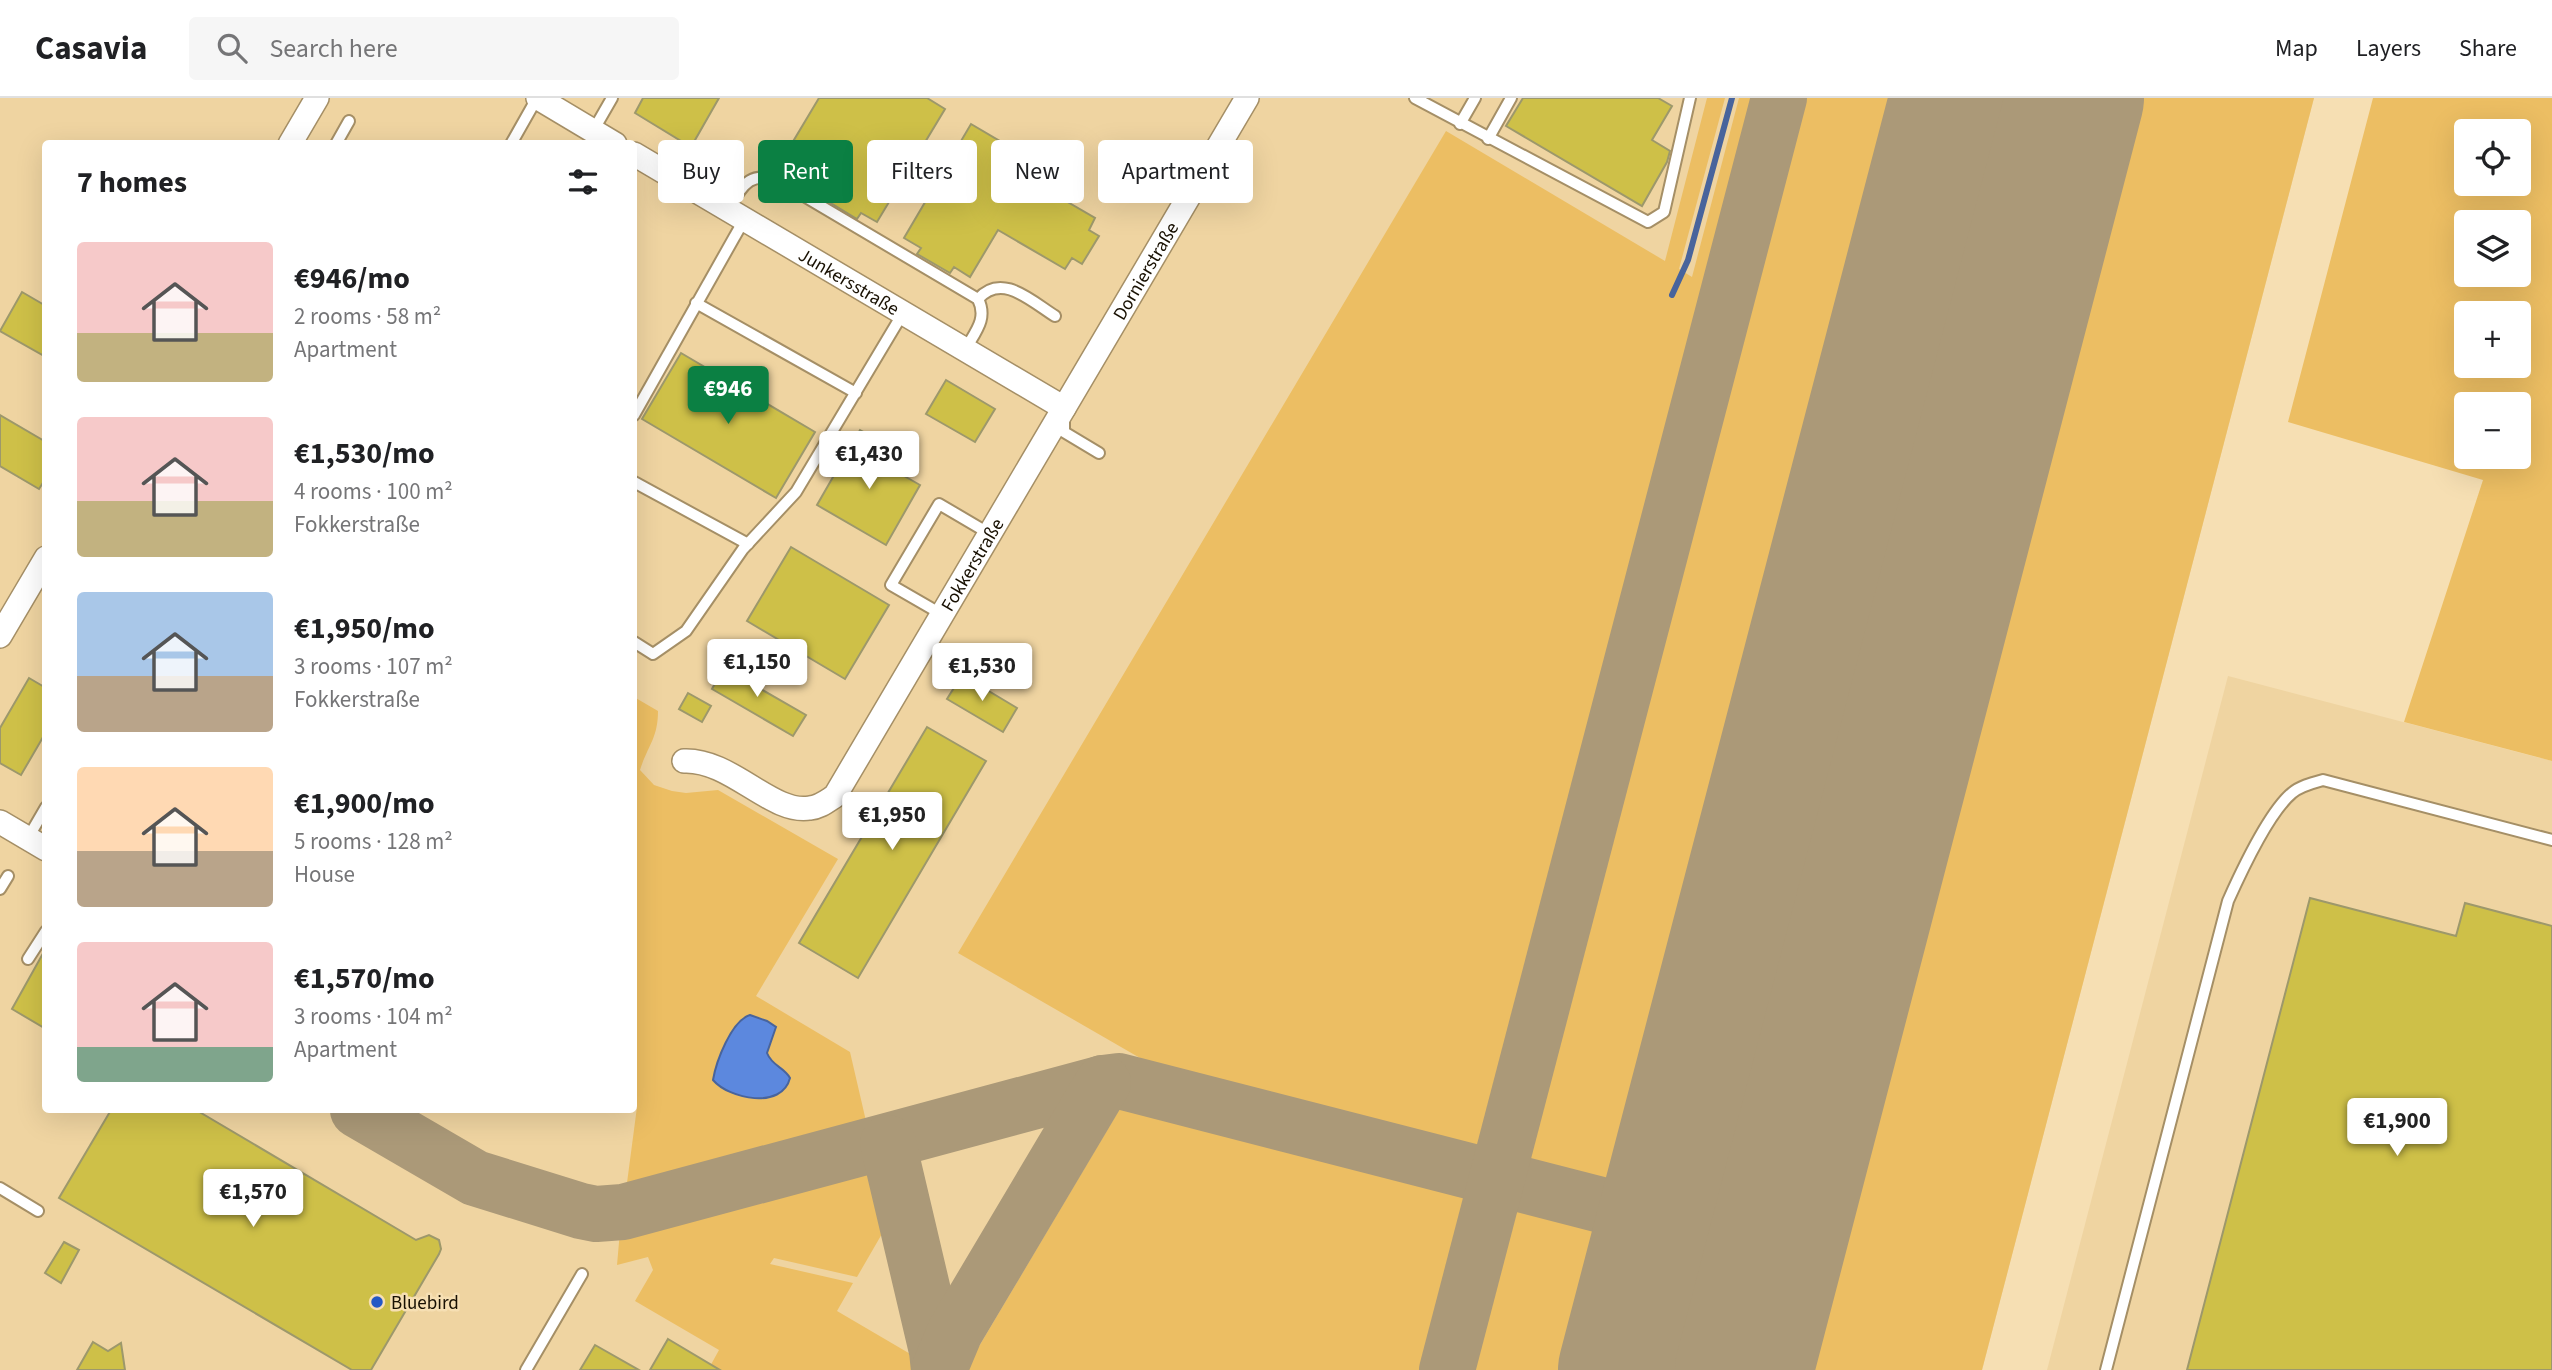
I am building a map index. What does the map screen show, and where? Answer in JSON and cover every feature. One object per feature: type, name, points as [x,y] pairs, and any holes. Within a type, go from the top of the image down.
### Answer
[{"type":"street","points":[[292,140],[317,98]]},
{"type":"street","points":[[538,98],[608,140]]},
{"type":"street","name":"Dornierstraße","points":[[1065,408],[1247,98]]},
{"type":"street","name":"Junkersstraße","points":[[637,156],[1065,408]]},
{"type":"street","name":"Fokkerstraße","points":[[684,761],[715,766],[792,807],[807,809],[821,805],[839,791],[1065,408]]},
{"type":"street","points":[[1,632],[42,565]]},
{"type":"street","points":[[0,822],[37,843]]},
{"type":"lane","points":[[513,140],[538,98]]},
{"type":"lane","points":[[593,131],[612,98]]},
{"type":"lane","points":[[1415,98],[1648,222],[1664,212],[1690,98]]},
{"type":"lane","points":[[1460,124],[1475,98]]},
{"type":"lane","points":[[1488,139],[1511,98]]},
{"type":"lane","points":[[338,140],[349,121]]},
{"type":"lane","points":[[637,410],[696,303],[736,215],[741,187],[749,180],[764,177],[772,178],[978,299],[983,317],[965,350]]},
{"type":"lane","points":[[978,299],[989,289],[999,286],[1009,288],[1055,316]]},
{"type":"lane","points":[[696,303],[856,393]]},
{"type":"lane","points":[[637,644],[653,654],[686,631],[748,544],[796,492],[903,313]]},
{"type":"lane","points":[[1065,408],[1064,432],[1099,453]]},
{"type":"lane","points":[[637,484],[748,544]]},
{"type":"lane","points":[[943,615],[891,584],[939,504],[990,534]]},
{"type":"lane","points":[[2106,1370],[2228,901],[2254,848],[2281,805],[2293,792],[2323,780],[2552,840]]},
{"type":"lane","points":[[37,843],[42,823]]},
{"type":"lane","points":[[0,888],[8,876]]},
{"type":"lane","points":[[28,959],[42,937]]},
{"type":"lane","points":[[0,1188],[38,1211]]},
{"type":"lane","points":[[526,1370],[582,1274]]},
{"type":"shaded area","points":[[0,98],[2314,98],[1982,1370],[0,1370]]},
{"type":"shaded area","points":[[1707,98],[1725,98],[1679,269],[1692,277],[1739,98],[1763,98],[1492,1139],[1476,1148],[1147,1062],[958,953],[1446,131],[1665,261]]},
{"type":"shaded area","points":[[1795,98],[1923,98],[1638,1190],[1518,1159]]},
{"type":"shaded area","points":[[1997,98],[2314,98],[1982,1370],[1665,1370]]},
{"type":"shaded area","points":[[2373,98],[2552,98],[2552,761],[2404,722],[2483,480],[2288,422]]},
{"type":"shaded area","points":[[2228,676],[2552,761],[2552,1370],[2047,1370]]},
{"type":"shaded area","points":[[637,699],[658,711],[654,735],[640,770],[654,785],[686,793],[718,790],[838,859],[756,996],[850,1052],[869,1134],[625,1198],[637,1113]],"holes":[[[775,1030],[767,1053],[772,1063],[781,1067],[714,1082],[713,1078]]]},
{"type":"shaded area","points":[[1122,1105],[1465,1194],[1473,1207],[1431,1370],[965,1370]]},
{"type":"shaded area","points":[[867,1161],[877,1166],[890,1220],[857,1277],[774,1258],[770,1264],[853,1283],[837,1311],[924,1362],[923,1370],[708,1370],[719,1350],[635,1301],[653,1270],[648,1257],[617,1265],[620,1231],[623,1226]]},
{"type":"shaded area","points":[[1507,1205],[1626,1235],[1591,1370],[1463,1370]]},
{"type":"water","points":[[750,1015],[776,1027],[767,1053],[790,1078],[785,1088],[766,1098],[742,1096],[721,1087],[713,1080],[717,1063],[731,1033]]},
{"type":"building","points":[[643,98],[719,98],[695,140],[679,140],[635,113]]},
{"type":"building","points":[[819,98],[927,98],[945,109],[926,140],[867,140],[867,203],[888,203],[877,222],[861,213],[857,219],[831,203],[853,203],[853,140],[794,140]]},
{"type":"building","points":[[1523,98],[1658,98],[1672,106],[1652,140],[1670,151],[1667,162],[1642,206],[1506,126]]},
{"type":"building","points":[[971,124],[998,140],[991,140],[991,203],[1069,203],[1095,218],[1089,230],[1099,236],[1082,264],[1072,258],[1065,269],[998,230],[970,277],[954,267],[950,273],[917,254],[921,248],[904,238],[925,203],[977,203],[977,140],[962,140]]},
{"type":"building","points":[[22,292],[42,304],[42,355],[0,331]]},
{"type":"building","points":[[681,353],[815,432],[776,498],[642,419]]},
{"type":"building","points":[[946,380],[995,409],[975,442],[926,414]]},
{"type":"building","points":[[0,415],[42,440],[42,484],[39,489],[0,466]]},
{"type":"building","points":[[860,430],[887,445],[878,461],[920,485],[886,545],[817,505]]},
{"type":"building","points":[[791,547],[889,605],[845,679],[747,621]]},
{"type":"building","points":[[728,661],[756,677],[752,684],[806,715],[793,736],[712,689]]},
{"type":"building","points":[[962,675],[1017,708],[1003,732],[947,699]]},
{"type":"building","points":[[29,678],[42,686],[42,739],[21,775],[0,763],[0,728]]},
{"type":"building","points":[[688,693],[711,706],[702,722],[679,709]]},
{"type":"building","points":[[927,727],[986,761],[858,978],[799,943]]},
{"type":"building","points":[[2310,898],[2456,936],[2465,903],[2552,926],[2552,1370],[2187,1370]]},
{"type":"building","points":[[42,955],[42,1027],[12,1009]]},
{"type":"building","points":[[109,1113],[201,1113],[416,1240],[429,1235],[439,1240],[441,1249],[371,1370],[352,1370],[59,1198]]},
{"type":"building","points":[[64,1242],[79,1250],[61,1283],[45,1273]]},
{"type":"building","points":[[668,1339],[720,1370],[650,1370]]},
{"type":"building","points":[[93,1342],[108,1351],[121,1343],[125,1370],[77,1370]]},
{"type":"building","points":[[595,1345],[639,1370],[580,1370]]},
{"type":"waterway","points":[[1672,295],[1688,260],[1732,98]]},
{"type":"taxiway","points":[[1447,1370],[1779,98]]},
{"type":"taxiway","points":[[363,1113],[475,1178],[596,1214],[623,1212],[1103,1083],[1119,1081],[1776,1250]]},
{"type":"taxiway","points":[[939,1370],[955,1332],[1103,1083]]},
{"type":"taxiway","points":[[888,1143],[937,1351],[939,1370]]},
{"type":"runway","points":[[1627,1370],[1959,98]]},
{"type":"runway","points":[[1744,1370],[2075,98]]},
{"type":"place","name":"Bluebird","points":[[377,1302]]}]
